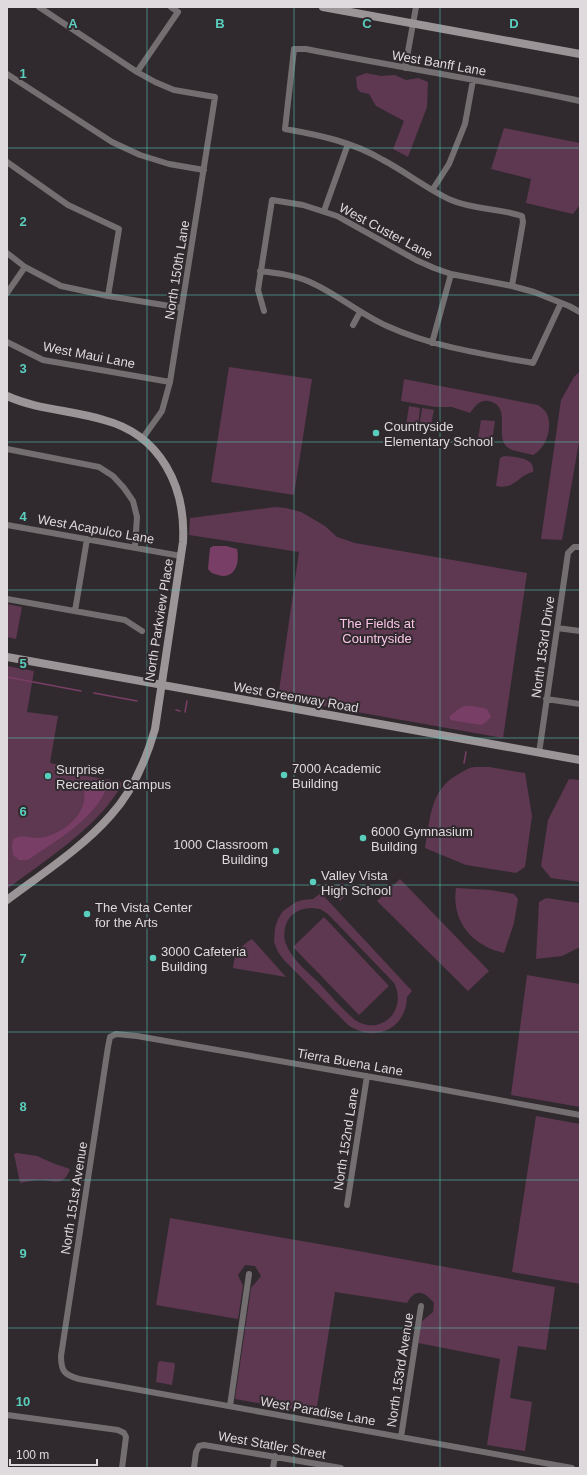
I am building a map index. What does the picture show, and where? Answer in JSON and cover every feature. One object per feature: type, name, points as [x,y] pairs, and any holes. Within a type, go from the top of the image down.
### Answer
[{"type":"street","points":[[39,7],[136,72],[178,12],[171,7]]},
{"type":"street","points":[[323,7],[580,54]]},
{"type":"street","points":[[405,68],[416,7]]},
{"type":"street","name":"West Banff Lane","points":[[348,144],[312,133],[285,129],[294,49],[306,49],[580,101]]},
{"type":"street","name":"North 150th Lane","points":[[136,72],[174,90],[215,97],[170,382],[162,411],[142,439]]},
{"type":"street","points":[[8,76],[112,142],[140,155],[169,164],[204,170]]},
{"type":"street","points":[[433,190],[449,164],[465,124],[473,80]]},
{"type":"street","points":[[324,211],[348,144],[382,159],[452,200],[476,208],[522,216],[523,222],[512,286]]},
{"type":"street","points":[[7,162],[68,204],[119,229],[108,296]]},
{"type":"street","name":"West Custer Lane","points":[[260,271],[272,200],[303,205],[324,211],[345,220],[416,260],[451,274],[512,286],[534,292],[580,312]]},
{"type":"street","points":[[7,253],[26,267],[61,286],[108,296],[182,308]]},
{"type":"street","points":[[7,293],[26,267]]},
{"type":"street","points":[[264,311],[258,290],[260,271],[293,276],[311,283],[385,326],[432,343],[533,363],[561,303]]},
{"type":"street","points":[[432,343],[451,274]]},
{"type":"street","points":[[353,325],[360,312]]},
{"type":"street","name":"West Maui Lane","points":[[7,342],[43,360],[170,382]]},
{"type":"street","name":"North Parkview Place","points":[[7,396],[38,406],[105,420],[130,431],[142,439],[154,451],[172,475],[183,508],[184,526],[181,556],[155,728],[149,750],[135,780],[125,797],[112,814],[85,841],[7,900]]},
{"type":"street","points":[[7,449],[99,468],[113,476],[133,501],[137,517],[135,547]]},
{"type":"street","name":"West Acapulco Lane","points":[[7,525],[181,556]]},
{"type":"street","points":[[76,611],[87,539]]},
{"type":"street","name":"North 153rd Drive","points":[[539,752],[568,553],[577,547]]},
{"type":"street","points":[[7,599],[125,620],[142,631]]},
{"type":"street","points":[[557,628],[580,631]]},
{"type":"street","name":"West Greenway Road","points":[[7,657],[580,760]]},
{"type":"street","points":[[546,699],[580,704]]},
{"type":"street","name":"Tierra Buena Lane","points":[[116,1034],[137,1036],[580,1115]]},
{"type":"street","name":"North 151st Avenue","points":[[62,1369],[61,1356],[108,1046],[110,1037],[116,1034]]},
{"type":"street","name":"North 152nd Lane","points":[[347,1205],[366,1076]]},
{"type":"street","points":[[230,1406],[249,1274]]},
{"type":"street","name":"North 153rd Avenue","points":[[401,1437],[421,1306]]},
{"type":"street","name":"West Paradise Lane","points":[[62,1369],[67,1375],[79,1380],[572,1468]]},
{"type":"street","points":[[7,1414],[118,1430],[124,1433],[126,1438],[124,1468]]},
{"type":"street","name":"West Statler Street","points":[[194,1468],[196,1452],[199,1446],[209,1445],[341,1468]]},
{"type":"street","points":[[273,1468],[275,1456]]},
{"type":"green space","points":[[366,73],[381,76],[395,75],[406,80],[418,78],[428,82],[427,107],[408,157],[393,149],[404,121],[376,106],[369,94],[360,92],[357,88],[356,77]]},
{"type":"green space","points":[[504,128],[580,143],[580,205],[573,214],[526,203],[531,179],[491,169]]},
{"type":"green space","points":[[229,367],[312,379],[294,495],[211,482]]},
{"type":"green space","points":[[580,371],[580,436],[562,540],[541,539],[561,400],[574,377]]},
{"type":"green space","points":[[404,379],[538,405],[545,411],[549,419],[549,431],[545,443],[538,452],[533,455],[512,450],[506,446],[503,441],[502,434],[502,414],[496,404],[489,401],[480,402],[470,413],[452,407],[435,407],[401,401]]},
{"type":"green space","points":[[409,406],[420,408],[418,427],[406,425]]},
{"type":"green space","points":[[422,408],[434,410],[430,429],[419,428]]},
{"type":"green space","points":[[481,420],[495,421],[492,441],[478,439]]},
{"type":"green space","points":[[504,456],[528,461],[533,467],[533,472],[523,476],[508,486],[496,486],[500,458]]},
{"type":"green space","name":"The Fields at Countryside","points":[[275,507],[301,512],[325,526],[337,537],[355,543],[527,573],[503,738],[278,698],[299,552],[189,535],[190,518]]},
{"type":"green space","points":[[7,604],[22,607],[16,639],[7,637]]},
{"type":"green space","name":"Surprise Recreation Campus","points":[[7,666],[34,671],[27,712],[58,716],[50,763],[60,765],[60,772],[119,781],[123,784],[111,802],[81,833],[7,889]]},
{"type":"green space","points":[[474,767],[489,767],[525,773],[532,816],[525,867],[516,873],[466,865],[425,848],[430,817],[436,797],[448,781]]},
{"type":"green space","points":[[569,779],[580,780],[580,882],[551,878],[541,866],[548,820]]},
{"type":"green space","points":[[400,879],[489,971],[468,991],[377,901]]},
{"type":"green space","points":[[343,883],[344,897],[340,901],[327,889]]},
{"type":"green space","points":[[456,888],[491,890],[514,894],[518,899],[514,923],[504,953],[482,945],[466,930],[457,911],[455,900]]},
{"type":"green space","points":[[321,893],[412,991],[407,997],[401,1018],[395,1025],[387,1030],[378,1033],[368,1033],[348,1025],[284,960],[278,952],[274,942],[275,928],[283,911],[296,902],[313,899]],"holes":[[[305,909],[320,909],[328,914],[394,983],[397,993],[395,1011],[390,1018],[382,1023],[374,1025],[365,1024],[355,1020],[301,966],[289,950],[284,938],[284,932],[290,917],[298,911]]]},
{"type":"green space","points":[[546,898],[580,903],[580,947],[562,956],[536,959],[539,902]]},
{"type":"green space","points":[[324,917],[389,986],[359,1015],[293,947]]},
{"type":"green space","points":[[252,939],[286,977],[233,968],[238,951]]},
{"type":"green space","points":[[527,975],[580,984],[580,1107],[511,1095]]},
{"type":"green space","points":[[536,1116],[580,1124],[580,1284],[512,1272]]},
{"type":"green space","points":[[17,1153],[37,1156],[70,1169],[64,1179],[58,1182],[37,1180],[20,1183],[14,1154]]},
{"type":"green space","points":[[170,1218],[555,1287],[546,1350],[518,1346],[510,1398],[532,1402],[525,1451],[487,1445],[500,1359],[418,1343],[421,1322],[433,1312],[434,1303],[427,1296],[420,1293],[417,1293],[410,1298],[407,1303],[335,1292],[316,1413],[235,1399],[251,1288],[261,1276],[255,1266],[245,1265],[238,1275],[243,1286],[238,1319],[156,1305]]},
{"type":"green space","points":[[160,1361],[174,1363],[175,1365],[172,1385],[156,1382],[158,1363]]},
{"type":"shaded area","points":[[213,546],[226,546],[237,549],[237,565],[229,575],[217,575],[208,569],[210,548]]},
{"type":"shaded area","points":[[464,706],[487,709],[491,717],[481,725],[450,720],[450,716]]},
{"type":"shaded area","points":[[91,785],[104,788],[106,790],[91,812],[72,830],[28,860],[19,860],[13,855],[12,843],[14,839],[22,836],[38,838],[45,837],[60,831],[73,821],[82,808],[84,789]]},
{"type":"waterway","points":[[7,677],[81,691]]},
{"type":"waterway","points":[[94,693],[137,701]]},
{"type":"waterway","points":[[185,712],[187,701]]},
{"type":"waterway","points":[[176,710],[180,711]]},
{"type":"waterway","points":[[464,763],[466,752]]},
{"type":"place","name":"Countryside Elementary School","points":[[376,433]]},
{"type":"place","name":"7000 Academic Building","points":[[284,775]]},
{"type":"place","name":"Surprise Recreation Campus","points":[[48,776]]},
{"type":"place","name":"6000 Gymnasium Building","points":[[363,838]]},
{"type":"place","name":"1000 Classroom Building","points":[[276,851]]},
{"type":"place","name":"Valley Vista High School","points":[[313,882]]},
{"type":"place","name":"The Vista Center for the Arts","points":[[87,914]]},
{"type":"place","name":"3000 Cafeteria Building","points":[[153,958]]}]
